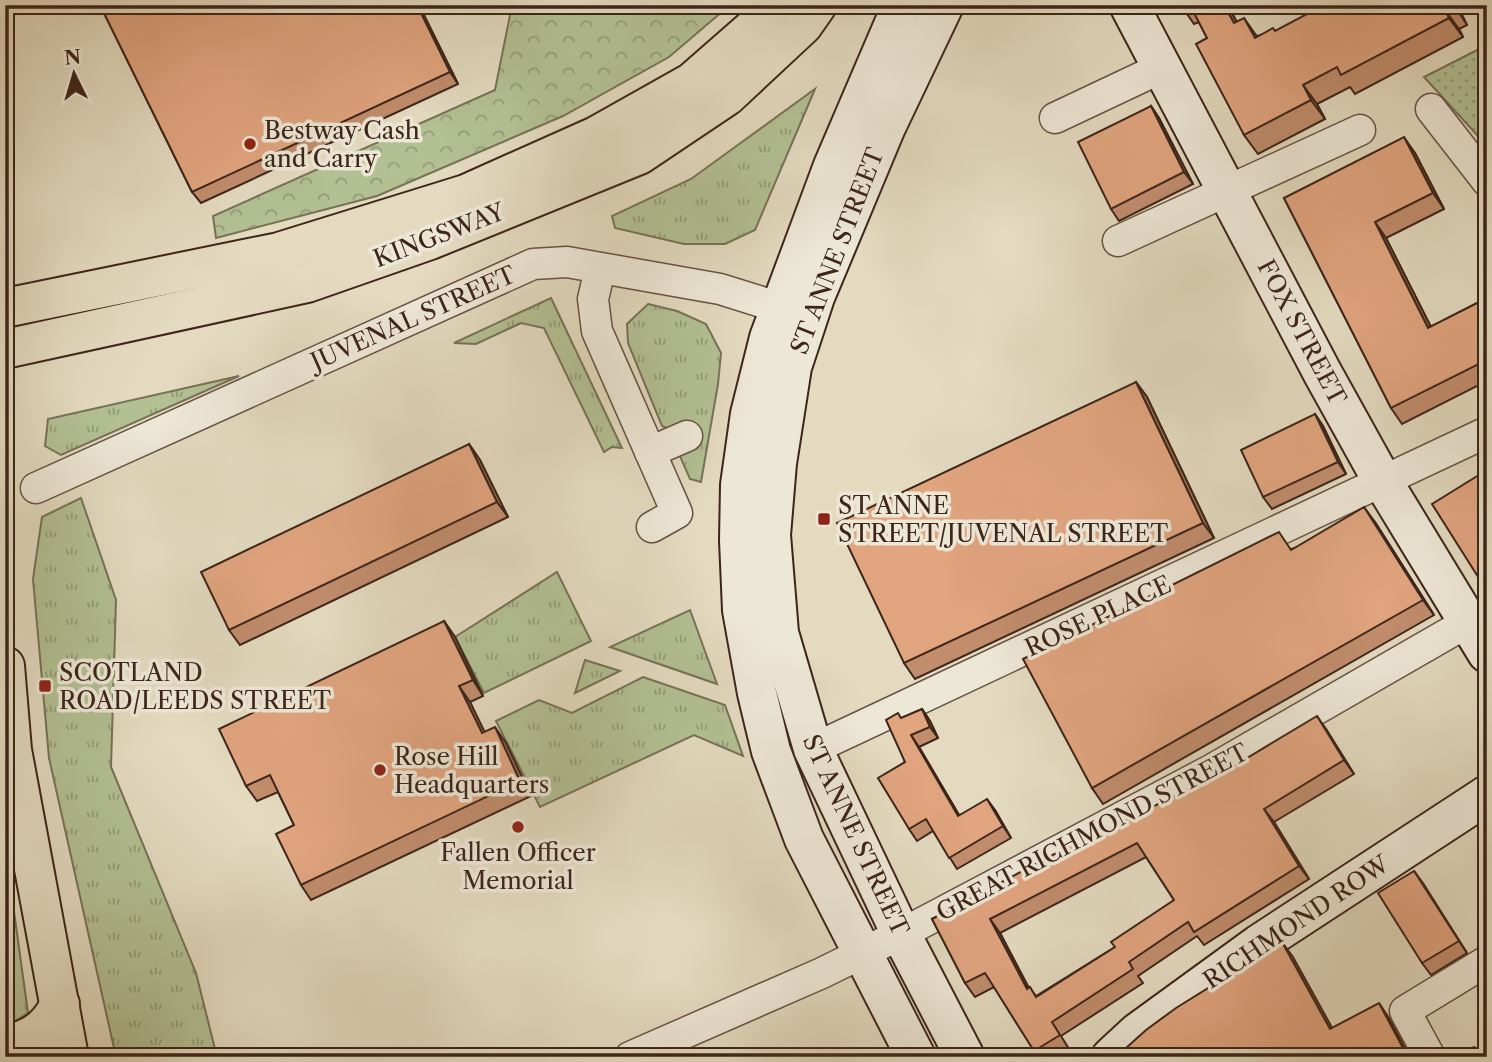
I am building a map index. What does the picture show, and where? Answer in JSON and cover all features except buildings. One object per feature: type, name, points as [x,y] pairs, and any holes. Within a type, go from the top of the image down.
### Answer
[{"type":"highway","name":"KINGSWAY","points":[[5,308],[279,252],[466,194],[596,136],[692,82],[777,5]]},
{"type":"highway","name":"KINGSWAY","points":[[5,349],[307,283],[430,240],[639,155],[727,96],[803,25],[817,5]]},
{"type":"highway","points":[[5,666],[12,750],[69,1057]]},
{"type":"highway","points":[[5,1043],[23,1040],[39,1032],[54,1016],[60,1004]]},
{"type":"main road","name":"ST ANNE STREET","points":[[902,5],[833,166],[794,312],[792,367],[777,463],[771,536],[779,633],[813,749],[901,934],[965,1057]]},
{"type":"main road","name":"ST ANNE STREET","points":[[916,1057],[804,839],[771,751],[742,611],[740,485],[750,414],[769,338],[794,312],[944,5]]},
{"type":"main road","name":"FOX STREET","points":[[1129,5],[1383,482],[1477,638]]},
{"type":"main road","name":"RICHMOND ROW","points":[[1111,1057],[1138,1032],[1259,944],[1487,794]]},
{"type":"street","points":[[1055,118],[1161,68]]},
{"type":"street","points":[[1431,109],[1487,181]]},
{"type":"street","points":[[1118,241],[1360,130]]},
{"type":"street","name":"JUVENAL STREET","points":[[36,488],[533,264],[568,262],[720,289],[794,312]]},
{"type":"street","points":[[600,269],[593,299],[597,331],[677,513],[652,527]]},
{"type":"street","name":"ROSE PLACE","points":[[813,749],[1487,432]]},
{"type":"street","points":[[650,452],[687,436]]},
{"type":"street","name":"GREAT RICHMOND STREET","points":[[630,1057],[822,973],[901,934],[1211,770],[1477,638]]},
{"type":"street","points":[[1430,1057],[1405,1011],[1487,961]]},
{"type":"green space","points":[[512,5],[730,5],[669,57],[563,116],[377,196],[216,238],[213,216],[495,90]]},
{"type":"green space","points":[[1487,45],[1487,146],[1424,77]]},
{"type":"green space","points":[[815,89],[755,230],[725,244],[684,244],[615,228],[612,216],[691,179]]},
{"type":"green space","points":[[551,298],[622,448],[612,447],[604,452],[544,328],[521,323],[476,344],[454,343]]},
{"type":"green space","points":[[648,304],[677,311],[706,324],[721,353],[701,482],[690,479],[679,454],[675,432],[662,426],[628,343],[627,324]]},
{"type":"green space","points":[[239,376],[61,455],[45,446],[48,419]]},
{"type":"green space","points":[[81,498],[116,600],[111,767],[196,973],[217,1057],[116,1057],[49,758],[33,579],[42,517]]},
{"type":"green space","points":[[557,572],[591,641],[484,693],[455,637]]},
{"type":"green space","points":[[690,610],[717,684],[610,647]]},
{"type":"green space","points":[[585,660],[620,671],[575,693]]},
{"type":"green space","points":[[643,677],[725,705],[743,756],[694,735],[540,807],[496,721],[539,700],[572,713]]},
{"type":"green space","points":[[5,846],[28,1013],[11,1024],[5,1024]]},
{"type":"place","name":"Bestway Cash and Carry","points":[[250,144]]},
{"type":"place","name":"ST ANNE STREET/JUVENAL STREET","points":[[824,519]]},
{"type":"place","name":"SCOTLAND ROAD/LEEDS STREET","points":[[45,686]]},
{"type":"place","name":"Rose Hill Headquarters","points":[[380,770]]},
{"type":"place","name":"Fallen Officer Memorial","points":[[518,827]]}]
